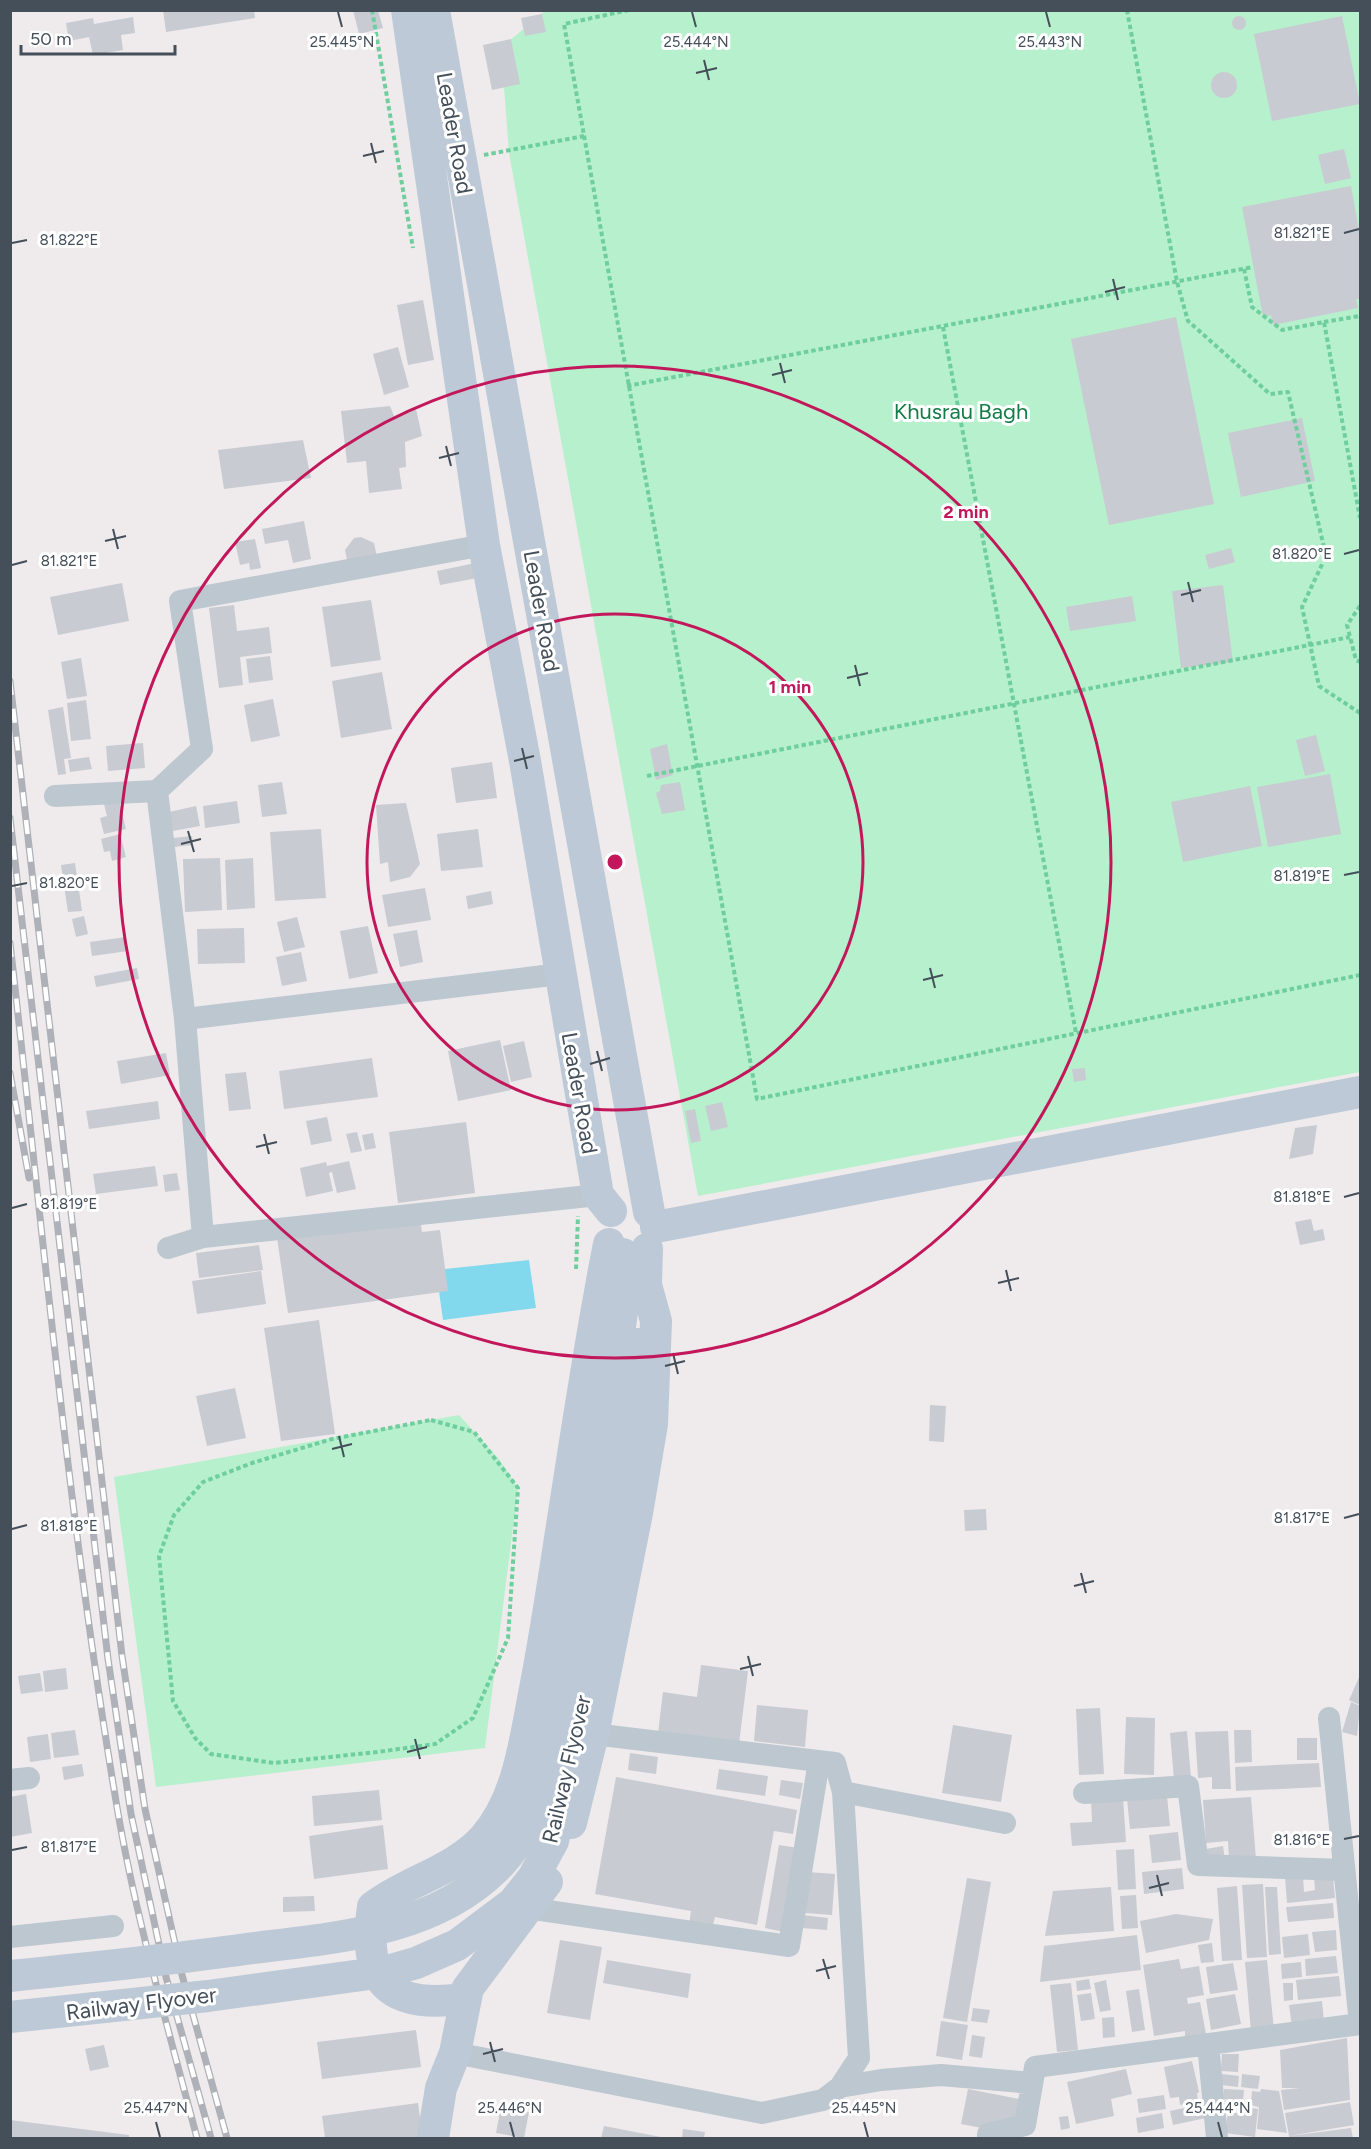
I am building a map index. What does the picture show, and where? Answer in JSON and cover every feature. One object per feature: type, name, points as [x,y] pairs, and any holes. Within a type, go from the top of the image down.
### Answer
[{"type":"main road","name":"Leader Road","points":[[407,10],[484,545],[525,761],[560,974],[605,1203],[604,1227],[637,1237],[606,959],[434,10]]},
{"type":"main road","points":[[637,1237],[1360,1092]]},
{"type":"main road","points":[[637,1237],[646,1285],[656,1321],[652,1424],[637,1513],[592,1734],[570,1829],[546,1884],[462,1999],[440,2002],[405,1996],[385,1987],[371,1960],[369,1933],[373,1907],[388,1895],[424,1880],[462,1858],[485,1837],[503,1809],[515,1780],[546,1631],[587,1361],[637,1237]]},
{"type":"main road","name":"Railway Flyover","points":[[10,2017],[186,1999],[384,1972],[417,1963],[457,1945],[513,1903],[533,1878],[553,1841],[600,1610],[622,1477],[627,1343],[626,1281],[637,1237]]},
{"type":"main road","name":"Railway Flyover","points":[[10,1977],[207,1955],[353,1935],[402,1922],[441,1907],[476,1886],[498,1867],[520,1836],[538,1795],[551,1750],[627,1343],[646,1285]]},
{"type":"main road","points":[[433,2139],[441,2088],[455,2053],[468,1988]]},
{"type":"street","points":[[55,796],[157,791],[202,749],[180,601],[484,545]]},
{"type":"street","points":[[157,791],[184,1019],[203,1238]]},
{"type":"street","points":[[184,1019],[560,974]]},
{"type":"street","points":[[168,1248],[203,1238],[605,1203]]},
{"type":"street","points":[[988,2139],[988,2134],[1025,2125],[1035,2067],[1360,2024],[1354,1894],[1344,1870],[1329,1718]]},
{"type":"street","points":[[455,2053],[762,2113],[823,2100],[840,2087],[859,2058],[843,1792],[834,1763],[592,1734]]},
{"type":"street","points":[[527,1908],[789,1946],[819,1761]]},
{"type":"street","points":[[1084,1793],[1188,1786],[1198,1864],[1344,1870]]},
{"type":"street","points":[[843,1792],[1005,1823]]},
{"type":"street","points":[[10,1937],[113,1926]]},
{"type":"street","points":[[1208,2044],[1217,2139]]},
{"type":"street","points":[[840,2087],[881,2080],[941,2075],[1032,2084]]},
{"type":"path","points":[[629,10],[564,24],[627,386],[757,1099],[1360,975]]},
{"type":"path","points":[[1127,10],[1176,282],[1188,321],[1270,394],[1288,392],[1326,556],[1302,607],[1319,686],[1360,713]]},
{"type":"path","points":[[460,159],[584,136]]},
{"type":"path","points":[[627,386],[1253,267]]},
{"type":"path","points":[[1244,269],[1252,307],[1282,330],[1360,316]]},
{"type":"path","points":[[1324,322],[1360,518]]},
{"type":"path","points":[[943,327],[1076,1033]]},
{"type":"path","points":[[1360,606],[1347,625],[1356,660],[1360,662]]},
{"type":"path","points":[[647,776],[1350,637]]},
{"type":"path","points":[[431,1420],[474,1432],[518,1488],[508,1638],[473,1718],[435,1744],[400,1749],[274,1763],[211,1754],[195,1738],[173,1701],[159,1556],[174,1515],[203,1482],[252,1463],[332,1439],[431,1420]]},
{"type":"green space","name":"Khusrau Bagh","points":[[546,10],[1360,11],[1360,1072],[698,1196],[509,153],[501,48]]},
{"type":"green space","points":[[459,1415],[499,1459],[518,1488],[485,1748],[156,1787],[114,1477]]},
{"type":"water","points":[[529,1260],[536,1308],[443,1320],[436,1270]]},
{"type":"building","points":[[163,10],[254,10],[255,18],[166,32]]},
{"type":"building","points":[[353,10],[378,10],[383,28],[359,34]]},
{"type":"building","points":[[542,14],[546,32],[525,36],[521,18]]},
{"type":"building","points":[[1236,16],[1242,16],[1246,23],[1242,30],[1236,30],[1232,26],[1232,20]]},
{"type":"building","points":[[1342,16],[1360,104],[1272,121],[1254,34]]},
{"type":"building","points":[[133,17],[135,33],[121,35],[123,50],[93,55],[89,37],[69,41],[66,23],[93,18],[94,24]]},
{"type":"building","points":[[511,39],[520,84],[492,90],[483,45]]},
{"type":"building","points":[[1224,72],[1233,76],[1237,85],[1233,94],[1224,98],[1215,94],[1211,85],[1215,76]]},
{"type":"building","points":[[1344,149],[1351,178],[1325,184],[1318,155]]},
{"type":"building","points":[[1351,186],[1360,235],[1360,299],[1356,299],[1358,308],[1273,325],[1271,315],[1263,317],[1242,207]]},
{"type":"building","points":[[423,300],[434,360],[408,365],[397,305]]},
{"type":"building","points":[[1176,317],[1214,504],[1109,525],[1071,339]]},
{"type":"building","points":[[398,347],[409,387],[384,395],[373,354]]},
{"type":"building","points":[[390,406],[394,416],[416,409],[422,436],[405,442],[406,467],[399,468],[402,489],[369,493],[366,461],[347,463],[341,411]]},
{"type":"building","points":[[1302,418],[1315,481],[1241,497],[1228,433]]},
{"type":"building","points":[[303,440],[311,478],[224,489],[218,450]]},
{"type":"building","points":[[304,521],[311,559],[293,563],[288,540],[265,544],[262,529]]},
{"type":"building","points":[[361,537],[374,543],[377,557],[348,564],[345,550],[354,538]]},
{"type":"building","points":[[255,539],[261,568],[250,570],[249,563],[240,565],[235,542]]},
{"type":"building","points":[[1231,548],[1235,562],[1209,569],[1205,555]]},
{"type":"building","points":[[480,562],[483,577],[440,585],[437,571]]},
{"type":"building","points":[[122,583],[129,621],[58,635],[50,597]]},
{"type":"building","points":[[1223,585],[1233,662],[1181,668],[1172,591]]},
{"type":"building","points":[[1132,596],[1136,621],[1070,631],[1066,607]]},
{"type":"building","points":[[371,600],[381,660],[331,667],[322,607]]},
{"type":"building","points":[[234,605],[237,631],[269,627],[272,653],[240,657],[243,685],[219,688],[209,608]]},
{"type":"building","points":[[270,656],[273,680],[249,683],[246,659]]},
{"type":"building","points":[[81,658],[87,696],[67,699],[61,662]]},
{"type":"building","points":[[382,672],[392,729],[341,738],[332,681]]},
{"type":"building","points":[[273,699],[280,736],[251,742],[244,705]]},
{"type":"building","points":[[86,700],[91,739],[71,741],[67,703]]},
{"type":"building","points":[[63,707],[71,758],[64,759],[66,774],[58,775],[48,710]]},
{"type":"building","points":[[1316,735],[1325,771],[1305,776],[1296,740]]},
{"type":"building","points":[[143,743],[145,768],[108,771],[106,746]]},
{"type":"building","points":[[667,744],[673,775],[656,780],[650,749]]},
{"type":"building","points":[[89,757],[92,769],[70,772],[68,760]]},
{"type":"building","points":[[492,762],[497,798],[456,803],[451,768]]},
{"type":"building","points":[[1330,774],[1341,834],[1268,847],[1257,787]]},
{"type":"building","points":[[282,782],[287,814],[262,817],[258,785]]},
{"type":"building","points":[[680,782],[685,810],[662,814],[656,793],[660,791],[661,785]]},
{"type":"building","points":[[1250,786],[1262,846],[1183,862],[1171,802]]},
{"type":"building","points":[[119,800],[126,829],[104,834],[100,818],[107,816],[104,804]]},
{"type":"building","points":[[237,801],[240,823],[205,828],[203,806]]},
{"type":"building","points":[[406,803],[420,864],[410,877],[390,882],[388,862],[380,864],[376,805]]},
{"type":"building","points":[[196,806],[200,826],[173,831],[169,812]]},
{"type":"building","points":[[321,829],[326,898],[275,901],[270,832]]},
{"type":"building","points":[[478,829],[483,867],[441,871],[437,834]]},
{"type":"building","points":[[120,834],[126,857],[112,861],[110,851],[104,852],[101,839]]},
{"type":"building","points":[[192,836],[193,845],[174,847],[173,838]]},
{"type":"building","points":[[220,858],[222,910],[185,912],[183,859]]},
{"type":"building","points":[[253,858],[255,908],[227,910],[225,860]]},
{"type":"building","points":[[75,863],[82,911],[68,912],[61,865]]},
{"type":"building","points":[[425,888],[431,920],[388,927],[382,895]]},
{"type":"building","points":[[491,891],[493,904],[468,909],[466,896]]},
{"type":"building","points":[[84,916],[88,934],[76,937],[72,919]]},
{"type":"building","points":[[297,917],[305,947],[284,952],[277,922]]},
{"type":"building","points":[[368,926],[378,973],[349,979],[340,931]]},
{"type":"building","points":[[244,928],[245,963],[198,964],[197,929]]},
{"type":"building","points":[[417,930],[423,962],[400,967],[393,934]]},
{"type":"building","points":[[126,937],[128,951],[92,956],[90,942]]},
{"type":"building","points":[[301,952],[307,981],[282,986],[276,957]]},
{"type":"building","points":[[137,968],[139,979],[96,987],[94,976]]},
{"type":"building","points":[[500,1040],[511,1090],[458,1101],[448,1051]]},
{"type":"building","points":[[524,1041],[532,1077],[511,1082],[503,1046]]},
{"type":"building","points":[[166,1053],[170,1075],[121,1084],[117,1061]]},
{"type":"building","points":[[372,1058],[378,1097],[284,1109],[279,1071]]},
{"type":"building","points":[[1085,1068],[1086,1080],[1074,1082],[1072,1069]]},
{"type":"building","points":[[246,1072],[251,1109],[229,1111],[225,1074]]},
{"type":"building","points":[[158,1101],[160,1119],[89,1129],[86,1111]]},
{"type":"building","points":[[722,1102],[728,1127],[711,1131],[705,1106]]},
{"type":"building","points":[[695,1109],[701,1141],[691,1143],[685,1111]]},
{"type":"building","points":[[327,1117],[332,1141],[311,1145],[306,1121]]},
{"type":"building","points":[[466,1122],[475,1193],[398,1203],[389,1132]]},
{"type":"building","points":[[1317,1125],[1313,1154],[1289,1159],[1295,1128]]},
{"type":"building","points":[[357,1132],[362,1151],[351,1153],[346,1134]]},
{"type":"building","points":[[373,1133],[376,1148],[365,1150],[362,1135]]},
{"type":"building","points":[[349,1161],[356,1189],[337,1193],[332,1172],[329,1173],[333,1191],[306,1197],[300,1168],[326,1162],[327,1166]]},
{"type":"building","points":[[155,1166],[158,1186],[96,1194],[93,1174]]},
{"type":"building","points":[[177,1173],[180,1190],[165,1192],[163,1175]]},
{"type":"building","points":[[420,1219],[422,1232],[440,1230],[448,1291],[288,1313],[277,1238]]},
{"type":"building","points":[[1311,1219],[1314,1231],[1323,1229],[1325,1240],[1300,1245],[1295,1222]]},
{"type":"building","points":[[259,1245],[263,1270],[199,1278],[196,1253]]},
{"type":"building","points":[[261,1271],[266,1304],[197,1314],[192,1281]]},
{"type":"building","points":[[319,1320],[335,1434],[281,1441],[264,1328]]},
{"type":"building","points":[[235,1388],[246,1438],[207,1446],[196,1396]]},
{"type":"building","points":[[930,1405],[946,1406],[944,1442],[929,1441]]},
{"type":"building","points":[[986,1509],[987,1530],[965,1531],[964,1510]]},
{"type":"building","points":[[701,1665],[748,1671],[739,1744],[658,1733],[663,1692],[697,1697]]},
{"type":"building","points":[[66,1668],[68,1689],[45,1692],[43,1671]]},
{"type":"building","points":[[40,1673],[43,1691],[21,1694],[18,1676]]},
{"type":"building","points":[[1360,1675],[1360,1705],[1349,1700]]},
{"type":"building","points":[[1351,1702],[1360,1706],[1357,1736],[1342,1732]]},
{"type":"building","points":[[757,1705],[808,1710],[805,1747],[754,1741]]},
{"type":"building","points":[[1100,1708],[1104,1774],[1079,1775],[1076,1709]]},
{"type":"building","points":[[1126,1717],[1155,1718],[1154,1775],[1124,1774]]},
{"type":"building","points":[[953,1725],[1012,1735],[1001,1802],[942,1793]]},
{"type":"building","points":[[75,1730],[79,1755],[54,1758],[51,1733]]},
{"type":"building","points":[[1234,1730],[1251,1730],[1252,1762],[1235,1763]]},
{"type":"building","points":[[1187,1731],[1191,1778],[1174,1780],[1170,1733]]},
{"type":"building","points":[[1228,1731],[1231,1789],[1212,1789],[1212,1777],[1198,1778],[1195,1732]]},
{"type":"building","points":[[48,1734],[51,1759],[30,1762],[27,1737]]},
{"type":"building","points":[[1297,1738],[1317,1738],[1317,1760],[1297,1760]]},
{"type":"building","points":[[630,1753],[658,1757],[656,1774],[628,1770]]},
{"type":"building","points":[[1319,1763],[1321,1787],[1236,1791],[1235,1767]]},
{"type":"building","points":[[82,1764],[84,1776],[64,1780],[62,1767]]},
{"type":"building","points":[[719,1769],[768,1776],[765,1796],[716,1789]]},
{"type":"building","points":[[616,1777],[797,1810],[793,1834],[774,1831],[757,1925],[715,1917],[712,1929],[689,1925],[691,1911],[595,1894]]},
{"type":"building","points":[[781,1780],[803,1783],[800,1799],[779,1795]]},
{"type":"building","points":[[379,1790],[382,1820],[314,1826],[312,1796]]},
{"type":"building","points":[[26,1794],[32,1833],[10,1837],[10,1797]]},
{"type":"building","points":[[1167,1796],[1170,1826],[1130,1829],[1127,1799]]},
{"type":"building","points":[[1123,1797],[1126,1842],[1072,1846],[1070,1823],[1092,1822],[1091,1799]]},
{"type":"building","points":[[1251,1797],[1256,1859],[1229,1861],[1228,1841],[1206,1843],[1203,1800]]},
{"type":"building","points":[[383,1825],[388,1869],[314,1879],[309,1836]]},
{"type":"building","points":[[1178,1832],[1181,1860],[1152,1863],[1149,1835]]},
{"type":"building","points":[[779,1845],[798,1848],[784,1932],[765,1928]]},
{"type":"building","points":[[1223,1846],[1225,1860],[1208,1862],[1206,1849]]},
{"type":"building","points":[[1134,1849],[1136,1889],[1118,1890],[1116,1850]]},
{"type":"building","points":[[1182,1868],[1184,1889],[1144,1894],[1142,1872]]},
{"type":"building","points":[[808,1872],[835,1874],[832,1915],[805,1913]]},
{"type":"building","points":[[1303,1876],[1304,1892],[1315,1890],[1314,1878],[1333,1876],[1335,1898],[1287,1903],[1285,1877]]},
{"type":"building","points":[[967,1878],[991,1882],[967,2022],[943,2018]]},
{"type":"building","points":[[1263,1884],[1267,1957],[1247,1958],[1242,1885]]},
{"type":"building","points":[[1237,1886],[1242,1960],[1222,1961],[1217,1888]]},
{"type":"building","points":[[1111,1887],[1114,1931],[1045,1936],[1053,1891]]},
{"type":"building","points":[[1265,1887],[1277,1887],[1281,1954],[1269,1955]]},
{"type":"building","points":[[1136,1895],[1138,1928],[1122,1929],[1120,1896]]},
{"type":"building","points":[[314,1896],[315,1911],[283,1912],[283,1897]]},
{"type":"building","points":[[1333,1903],[1334,1918],[1288,1922],[1286,1907]]},
{"type":"building","points":[[1176,1914],[1213,1919],[1209,1940],[1146,1953],[1140,1921]]},
{"type":"building","points":[[803,1915],[828,1918],[827,1930],[802,1928]]},
{"type":"building","points":[[1336,1930],[1337,1950],[1315,1952],[1312,1932]]},
{"type":"building","points":[[1308,1934],[1310,1955],[1284,1958],[1282,1937]]},
{"type":"building","points":[[1137,1935],[1141,1970],[1040,1982],[1044,1946]]},
{"type":"building","points":[[560,1940],[602,1947],[590,2020],[547,2013]]},
{"type":"building","points":[[1212,1943],[1214,1962],[1201,1963],[1198,1945]]},
{"type":"building","points":[[1336,1956],[1338,1973],[1306,1976],[1305,1959]]},
{"type":"building","points":[[1179,1959],[1181,1969],[1199,1966],[1204,1995],[1187,1998],[1188,2004],[1200,2002],[1206,2034],[1185,2038],[1185,2031],[1154,2036],[1143,1965]]},
{"type":"building","points":[[607,1960],[691,1974],[688,1998],[603,1983]]},
{"type":"building","points":[[1267,1960],[1274,2030],[1251,2032],[1245,1962]]},
{"type":"building","points":[[1301,1962],[1302,1977],[1282,1979],[1281,1964]]},
{"type":"building","points":[[1233,1963],[1238,1990],[1210,1994],[1206,1967]]},
{"type":"building","points":[[1339,1976],[1341,1996],[1298,2000],[1296,1980]]},
{"type":"building","points":[[1089,1979],[1091,1989],[1077,1991],[1076,1981]]},
{"type":"building","points":[[1106,1980],[1111,2010],[1100,2012],[1094,1983]]},
{"type":"building","points":[[1071,1983],[1078,2050],[1057,2052],[1050,1985]]},
{"type":"building","points":[[1283,1983],[1293,1983],[1293,2000],[1284,2001]]},
{"type":"building","points":[[1139,1989],[1145,2030],[1132,2032],[1126,1991]]},
{"type":"building","points":[[1091,1993],[1095,2019],[1081,2021],[1077,1995]]},
{"type":"building","points":[[1235,1994],[1241,2024],[1211,2030],[1206,1999]]},
{"type":"building","points":[[1322,2001],[1324,2022],[1292,2026],[1289,2005]]},
{"type":"building","points":[[973,2008],[990,2010],[987,2023],[971,2021]]},
{"type":"building","points":[[1114,2017],[1115,2037],[1103,2038],[1102,2018]]},
{"type":"building","points":[[941,2021],[968,2025],[962,2060],[936,2056]]},
{"type":"building","points":[[416,2030],[421,2067],[322,2079],[317,2042]]},
{"type":"building","points":[[972,2035],[985,2037],[982,2058],[969,2056]]},
{"type":"building","points":[[1347,2038],[1350,2100],[1284,2110],[1281,2090],[1300,2088],[1282,2088],[1280,2050]]},
{"type":"building","points":[[104,2045],[109,2067],[90,2071],[85,2049]]},
{"type":"building","points":[[1222,2054],[1239,2054],[1238,2072],[1221,2071]]},
{"type":"building","points":[[1192,2061],[1199,2092],[1197,2093],[1198,2101],[1180,2105],[1179,2097],[1170,2098],[1164,2067]]},
{"type":"building","points":[[1126,2069],[1132,2094],[1111,2099],[1114,2116],[1076,2124],[1067,2082]]},
{"type":"building","points":[[1222,2074],[1239,2076],[1238,2087],[1221,2085]]},
{"type":"building","points":[[1242,2074],[1260,2076],[1258,2089],[1241,2087]]},
{"type":"building","points":[[968,2089],[1025,2100],[1021,2119],[987,2129],[961,2124]]},
{"type":"building","points":[[1224,2089],[1244,2090],[1243,2101],[1224,2099]]},
{"type":"building","points":[[1261,2089],[1279,2091],[1287,2133],[1257,2129],[1259,2107],[1251,2105],[1252,2091],[1260,2092]]},
{"type":"building","points":[[1164,2095],[1166,2109],[1139,2113],[1137,2099]]},
{"type":"building","points":[[1350,2102],[1354,2125],[1289,2136],[1285,2113]]},
{"type":"building","points":[[418,2103],[423,2138],[325,2138],[322,2116]]},
{"type":"building","points":[[1203,2104],[1206,2118],[1173,2125],[1170,2111]]},
{"type":"building","points":[[501,2106],[529,2112],[524,2138],[496,2133]]},
{"type":"building","points":[[1251,2108],[1258,2109],[1255,2137],[1225,2133],[1228,2112],[1250,2115]]},
{"type":"building","points":[[1162,2113],[1164,2128],[1138,2133],[1136,2118]]},
{"type":"building","points":[[1068,2116],[1070,2128],[1061,2130],[1059,2117]]},
{"type":"building","points":[[10,2120],[129,2135],[129,2138],[10,2138]]},
{"type":"building","points":[[604,2126],[661,2137],[661,2138],[601,2138]]},
{"type":"building","points":[[1351,2128],[1353,2138],[1289,2138],[1289,2136]]},
{"type":"building","points":[[683,2129],[705,2132],[704,2138],[682,2138]]},
{"type":"railway","points":[[10,681],[122,1656],[145,1809],[182,1975],[227,2138]]},
{"type":"railway","points":[[10,818],[108,1659],[131,1814],[166,1977],[211,2138]]},
{"type":"railway","points":[[10,943],[71,1488],[101,1705],[134,1895],[197,2138]]},
{"type":"railway","points":[[10,1073],[29,1178]]}]
